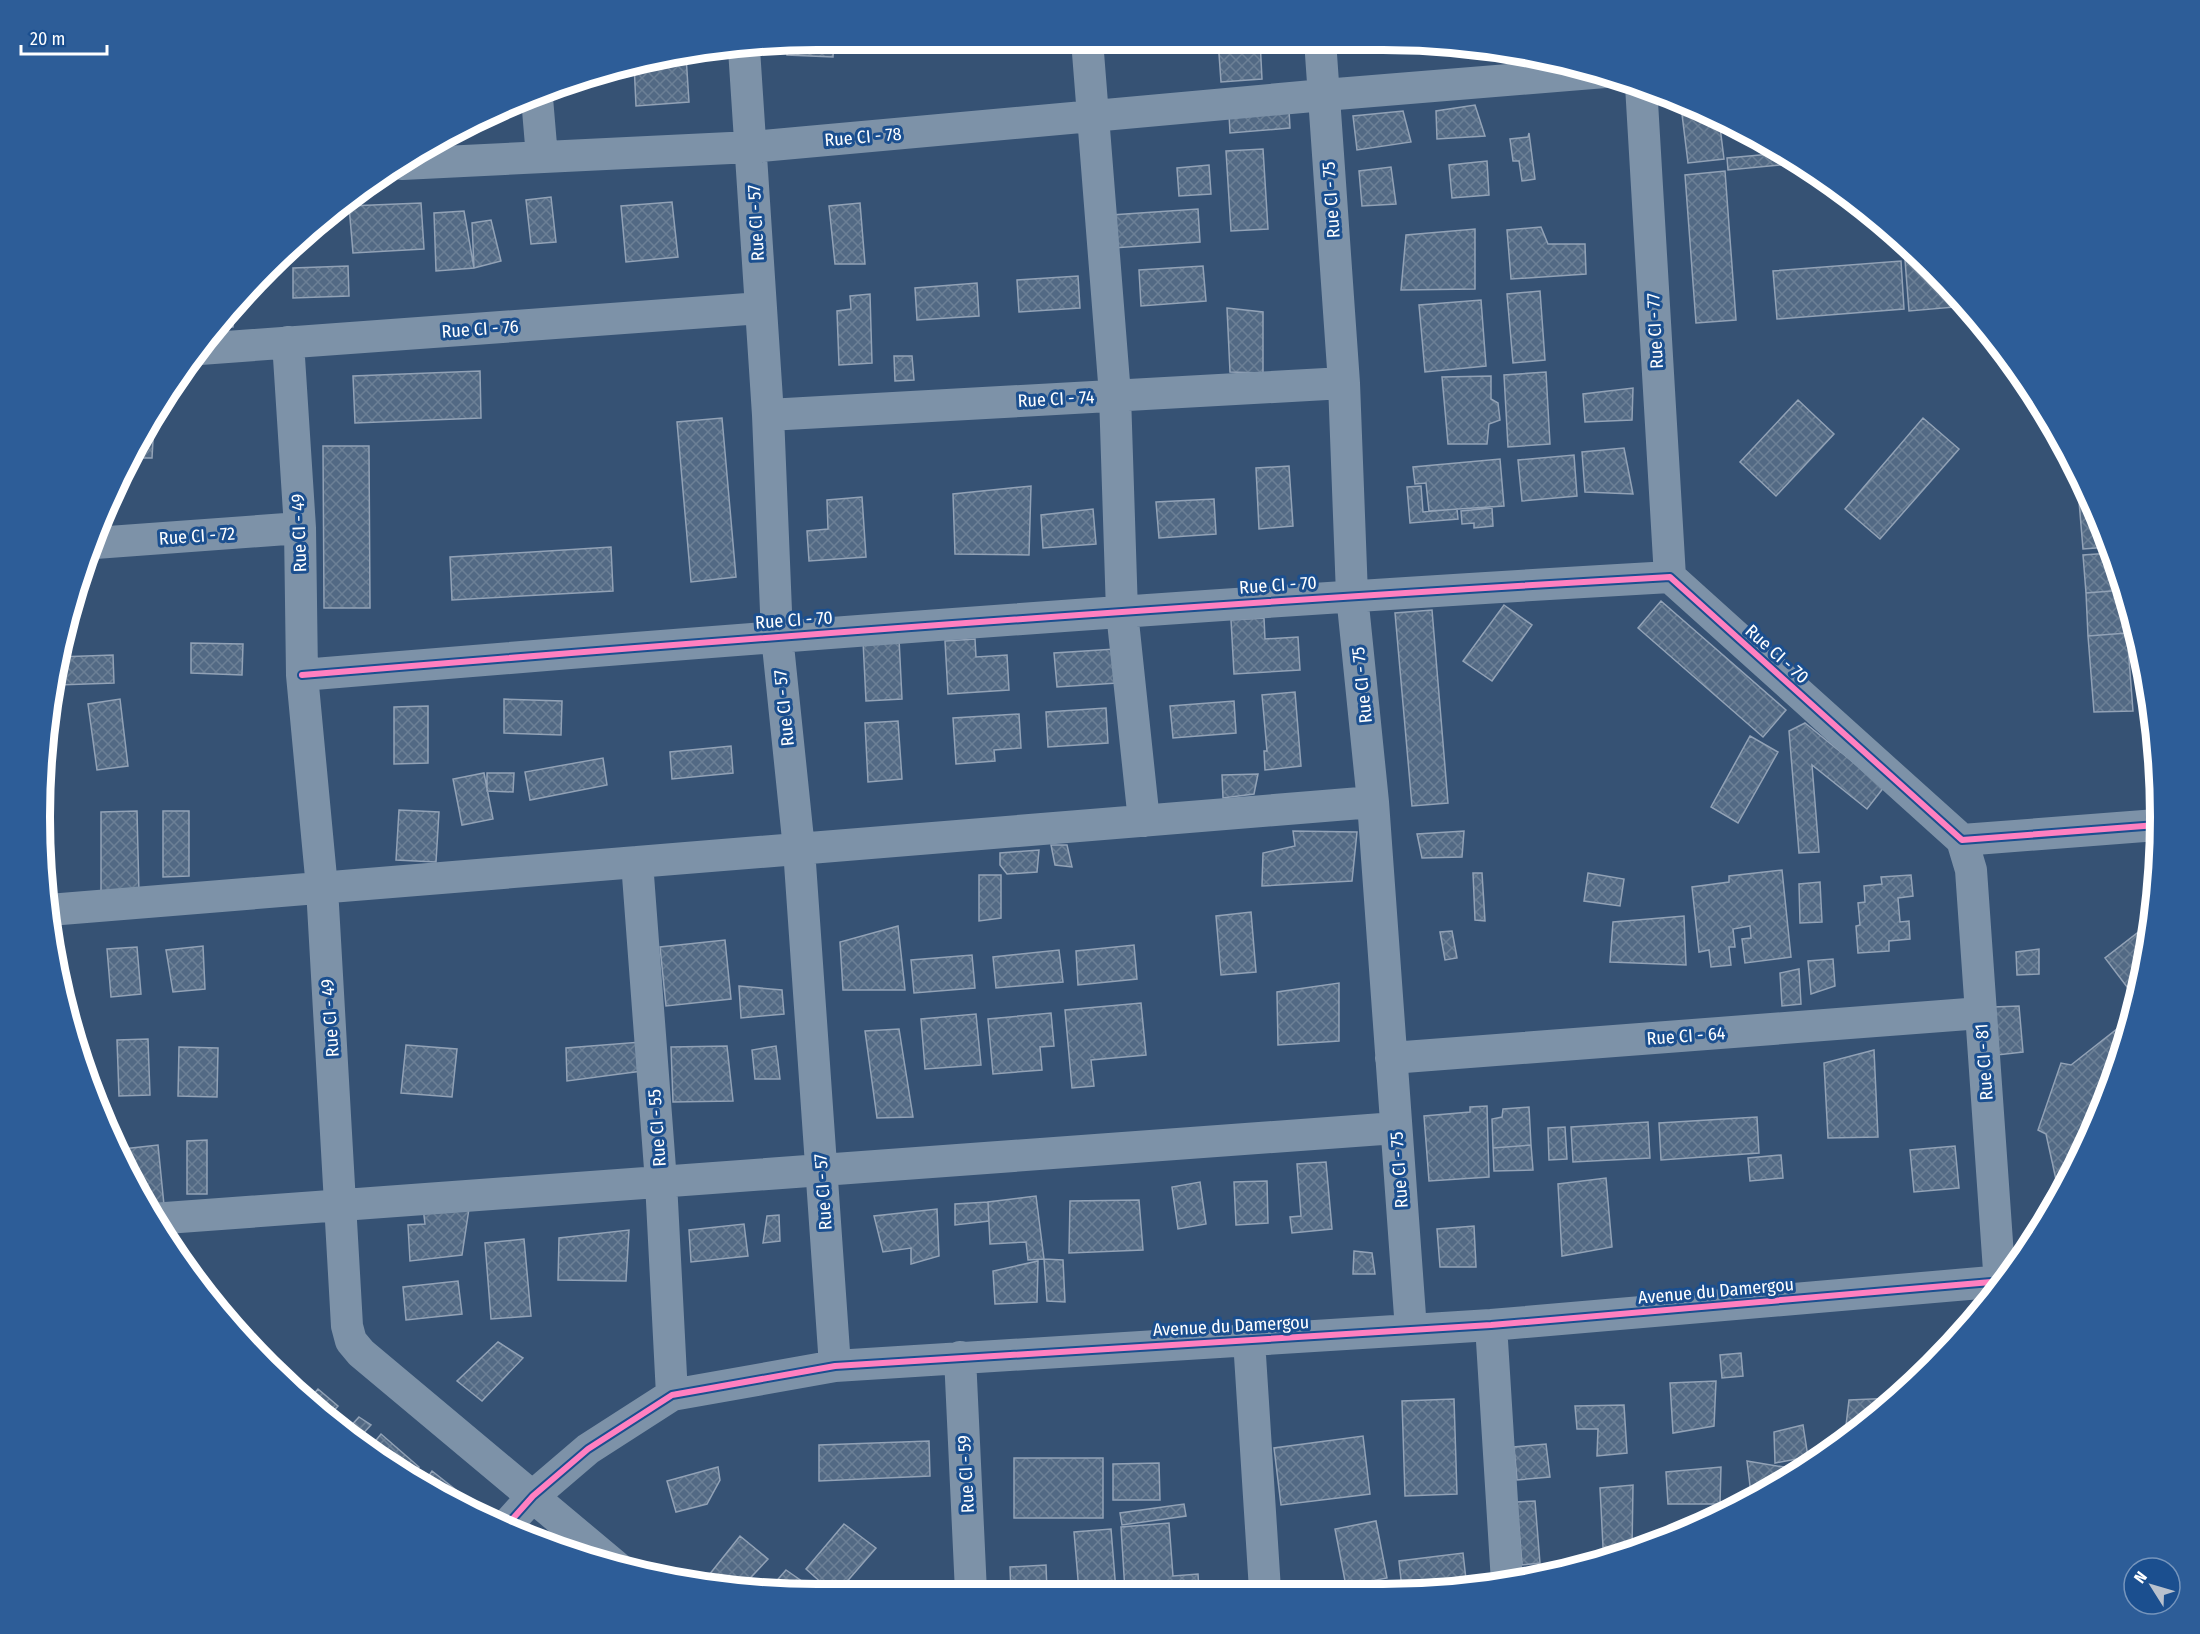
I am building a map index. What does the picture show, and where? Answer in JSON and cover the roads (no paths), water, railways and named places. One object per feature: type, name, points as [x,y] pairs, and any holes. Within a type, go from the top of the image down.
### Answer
[{"type":"street","points":[[1089,49],[1114,395],[1122,612],[1144,821]]},
{"type":"street","name":"Rue CI - 75","points":[[1321,49],[1344,383],[1352,595],[1373,802],[1411,1330]]},
{"type":"street","name":"Rue CI - 57","points":[[744,53],[768,416],[777,636],[799,849],[835,1366]]},
{"type":"street","points":[[1324,95],[1576,74]]},
{"type":"street","name":"Rue CI - 77","points":[[1642,94],[1670,577]]},
{"type":"street","name":"Rue CI - 78","points":[[415,163],[752,147],[1324,95]]},
{"type":"street","points":[[537,102],[542,157]]},
{"type":"street","name":"Rue CI - 76","points":[[209,348],[761,308]]},
{"type":"street","name":"Rue CI - 49","points":[[288,342],[300,528],[302,675],[322,888],[342,1205],[347,1326],[351,1341],[361,1353],[600,1553]]},
{"type":"street","name":"Rue CI - 74","points":[[768,416],[1344,383]]},
{"type":"street","name":"Rue CI - 72","points":[[100,543],[300,528]]},
{"type":"street","name":"Rue CI - 70","points":[[302,675],[777,636],[1352,595],[1670,577],[1962,840]]},
{"type":"street","points":[[55,909],[1373,802]]},
{"type":"street","points":[[1962,840],[2150,826]]},
{"type":"street","name":"Rue CI - 81","points":[[1962,840],[1971,870],[2000,1272]]},
{"type":"street","name":"Rue CI - 55","points":[[637,862],[661,1182],[672,1395]]},
{"type":"street","name":"Rue CI - 64","points":[[1391,1058],[1981,1013]]},
{"type":"street","points":[[163,1218],[1396,1128]]},
{"type":"street","name":"Avenue du Damergou","points":[[511,1520],[533,1496],[588,1449],[672,1395],[835,1366],[1491,1325],[1993,1283]]},
{"type":"street","points":[[1491,1325],[1507,1574]]},
{"type":"street","points":[[1249,1340],[1265,1584]]},
{"type":"street","name":"Rue CI - 59","points":[[960,1357],[971,1584]]}]
